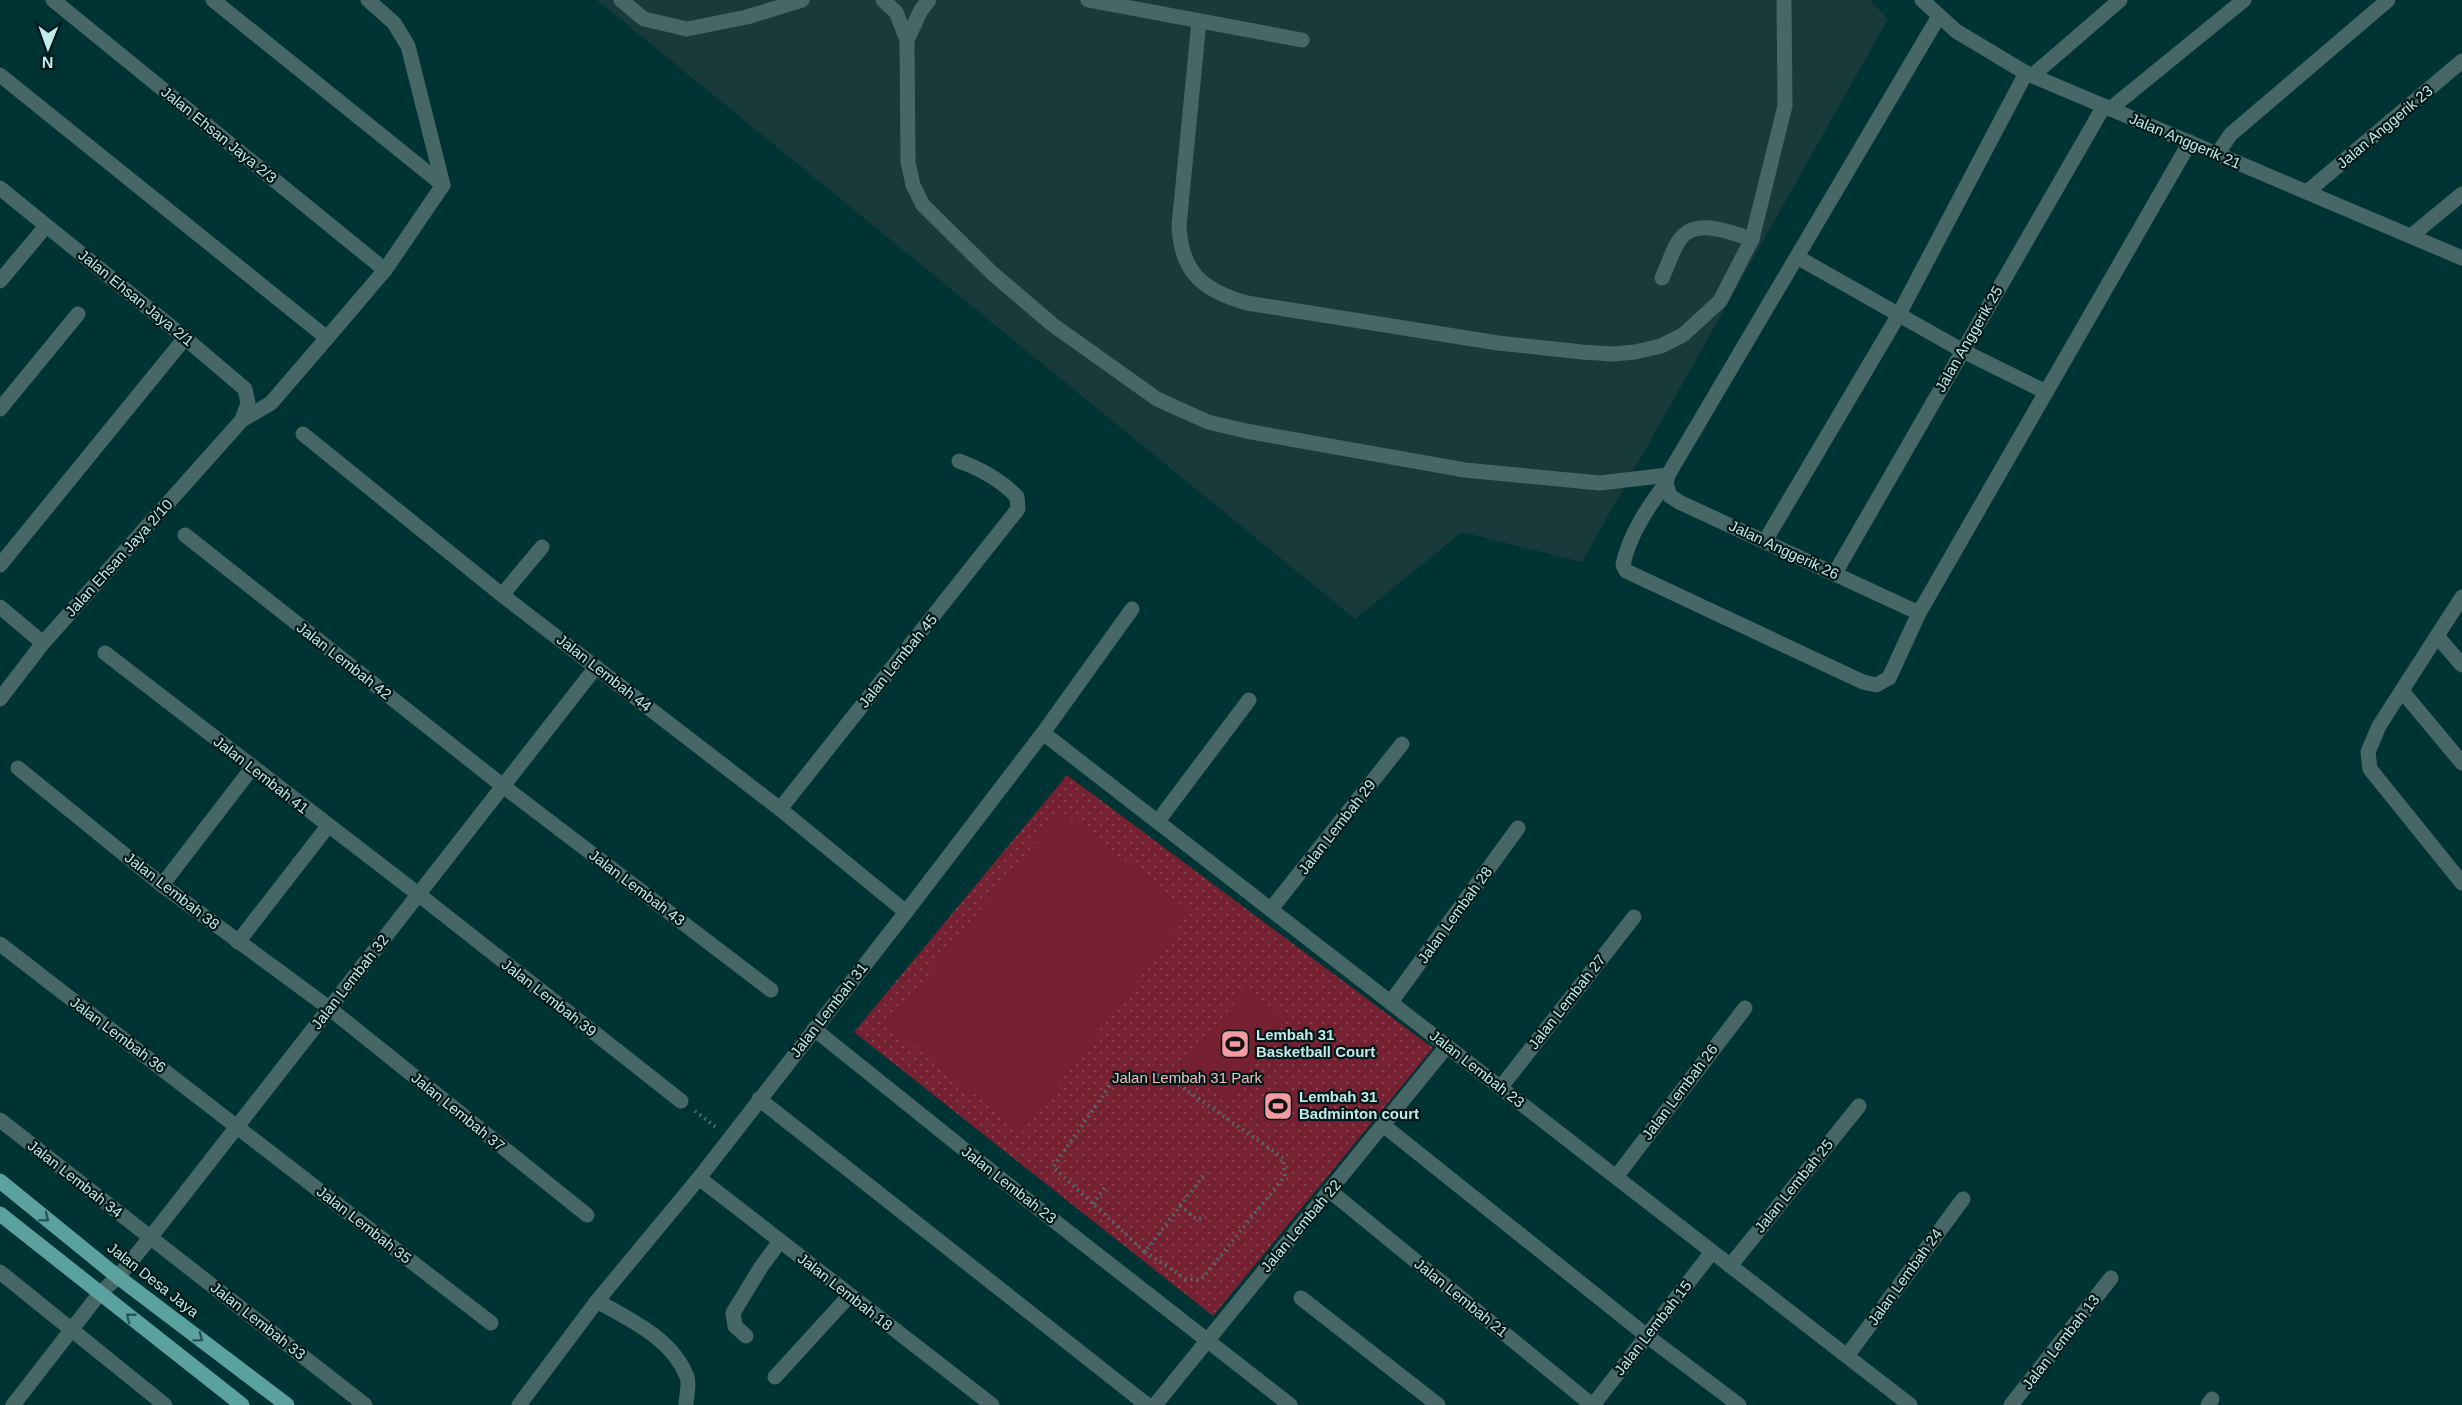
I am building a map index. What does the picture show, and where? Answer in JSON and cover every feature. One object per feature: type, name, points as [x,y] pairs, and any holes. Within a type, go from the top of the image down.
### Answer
[{"type":"main road","name":"Jalan Desa Jaya","points":[[0,1181],[118,1277],[287,1405]]},
{"type":"main road","points":[[0,1214],[242,1405]]},
{"type":"street","name":"Jalan Ehsan Jaya 2/3","points":[[54,0],[385,270]]},
{"type":"street","points":[[213,0],[443,185]]},
{"type":"street","points":[[368,0],[394,23],[408,46],[443,185]]},
{"type":"street","points":[[621,0],[644,19],[687,29],[747,17],[802,0]]},
{"type":"street","points":[[883,0],[896,12],[908,40],[908,162],[913,185],[923,205],[991,272],[1053,325],[1158,399],[1208,422],[1246,431],[1465,470],[1600,483],[1667,479]]},
{"type":"street","points":[[908,40],[921,10],[929,0]]},
{"type":"street","points":[[1088,0],[1302,40]]},
{"type":"street","points":[[1199,21],[1179,226],[1180,246],[1194,276],[1226,297],[1247,303],[1498,343],[1613,354],[1661,346],[1683,335],[1720,301],[1752,239],[1785,106],[1784,0]]},
{"type":"street","points":[[1944,0],[1931,9],[1797,257],[1647,510],[1626,552],[1623,565],[1626,571],[1863,682],[1876,685],[1889,678],[1919,613],[2190,142]]},
{"type":"street","points":[[1765,541],[1898,316],[2029,74],[2120,0]]},
{"type":"street","points":[[2107,107],[2244,0]]},
{"type":"street","points":[[2217,154],[2231,134],[2388,0]]},
{"type":"street","name":"Jalan Anggerik 21","points":[[1931,9],[1956,31],[2029,74],[2462,258]]},
{"type":"street","name":"Jalan Anggerik 23","points":[[2307,192],[2462,61]]},
{"type":"street","points":[[0,75],[327,338]]},
{"type":"street","name":"Jalan Anggerik 25","points":[[1835,573],[2107,107]]},
{"type":"street","name":"Jalan Ehsan Jaya 2/10","points":[[0,699],[44,643],[242,420],[271,403],[385,270],[443,185]]},
{"type":"street","name":"Jalan Ehsan Jaya 2/1","points":[[0,188],[185,338],[244,389],[248,403],[242,420]]},
{"type":"street","points":[[2410,236],[2462,194]]},
{"type":"street","points":[[0,281],[46,226]]},
{"type":"street","points":[[1662,278],[1679,240],[1693,229],[1713,229],[1752,239]]},
{"type":"street","points":[[1797,257],[1898,316],[2046,392]]},
{"type":"street","points":[[0,409],[78,314]]},
{"type":"street","points":[[0,565],[185,338]]},
{"type":"street","name":"Jalan Lembah 44","points":[[303,434],[502,595],[780,808],[906,912]]},
{"type":"street","name":"Jalan Lembah 45","points":[[780,808],[1015,514],[1018,503],[1013,493],[979,469],[959,461]]},
{"type":"street","name":"Jalan Anggerik 26","points":[[1667,479],[1670,496],[1679,502],[1919,613]]},
{"type":"street","name":"Jalan Lembah 42","points":[[185,535],[504,786]]},
{"type":"street","points":[[502,595],[542,547]]},
{"type":"street","points":[[2462,597],[2379,726],[2368,752],[2370,769],[2462,883]]},
{"type":"street","points":[[0,608],[44,643]]},
{"type":"street","name":"Jalan Lembah 31","points":[[519,1405],[597,1301],[699,1178],[906,912],[1043,733],[1132,609]]},
{"type":"street","points":[[2437,636],[2462,665]]},
{"type":"street","name":"Jalan Lembah 41","points":[[105,653],[418,894]]},
{"type":"street","name":"Jalan Lembah 32","points":[[13,1405],[100,1293],[118,1277],[150,1238],[596,667]]},
{"type":"street","points":[[2402,691],[2462,763]]},
{"type":"street","points":[[1158,821],[1249,700]]},
{"type":"street","name":"Jalan Lembah 23","points":[[1043,733],[1910,1405]]},
{"type":"street","name":"Jalan Lembah 29","points":[[1271,909],[1402,744]]},
{"type":"street","name":"Jalan Lembah 38","points":[[18,768],[162,885],[329,1008]]},
{"type":"street","points":[[162,885],[252,768]]},
{"type":"street","name":"Jalan Lembah 43","points":[[504,786],[771,990]]},
{"type":"street","points":[[238,942],[328,826]]},
{"type":"street","name":"Jalan Lembah 28","points":[[1391,1002],[1518,828]]},
{"type":"street","name":"Jalan Lembah 39","points":[[418,894],[681,1101]]},
{"type":"street","name":"Jalan Lembah 27","points":[[1501,1087],[1634,917]]},
{"type":"street","name":"Jalan Lembah 36","points":[[0,944],[237,1126]]},
{"type":"street","name":"Jalan Lembah 37","points":[[329,1008],[587,1215]]},
{"type":"street","name":"Jalan Lembah 26","points":[[1616,1177],[1745,1008]]},
{"type":"street","name":"Jalan Lembah 23","points":[[814,1029],[1007,1184],[1290,1405]]},
{"type":"street","name":"Jalan Lembah 22","points":[[1155,1405],[1447,1046]]},
{"type":"street","points":[[759,1099],[1147,1405]]},
{"type":"street","name":"Jalan Lembah 25","points":[[1730,1266],[1858,1106]]},
{"type":"street","name":"Jalan Lembah 34","points":[[0,1120],[150,1238]]},
{"type":"street","points":[[1383,1125],[1647,1336],[1739,1405]]},
{"type":"street","name":"Jalan Lembah 35","points":[[237,1126],[491,1323]]},
{"type":"street","name":"Jalan Lembah 18","points":[[699,1178],[992,1405]]},
{"type":"street","name":"Jalan Lembah 21","points":[[1330,1191],[1593,1405]]},
{"type":"street","name":"Jalan Lembah 24","points":[[1847,1356],[1963,1199]]},
{"type":"street","name":"Jalan Lembah 33","points":[[150,1238],[365,1405]]},
{"type":"street","points":[[746,1336],[735,1326],[733,1313],[780,1241]]},
{"type":"street","name":"Jalan Lembah 15","points":[[1593,1405],[1713,1252]]},
{"type":"street","points":[[0,1272],[165,1405]]},
{"type":"street","name":"Jalan Lembah 13","points":[[2011,1405],[2111,1278]]},
{"type":"street","points":[[775,1377],[849,1296]]},
{"type":"street","points":[[1301,1298],[1438,1405]]},
{"type":"street","points":[[597,1301],[649,1331],[666,1346],[688,1379],[686,1405]]},
{"type":"path","points":[[1165,1075],[1283,1158],[1285,1176],[1202,1280],[1186,1279],[1145,1252],[1053,1167],[1115,1078],[1165,1075]]},
{"type":"path","points":[[681,1101],[730,1138]]},
{"type":"path","points":[[1145,1252],[1206,1172]]},
{"type":"path","points":[[1093,1204],[1105,1187]]},
{"type":"path","points":[[1180,1206],[1196,1219],[1206,1218]]},
{"type":"shaded area","points":[[597,0],[1870,0],[1888,19],[1582,562],[1462,532],[1355,619]]},
{"type":"green space","name":"Jalan Lembah 31 Park","points":[[1067,775],[1433,1048],[1213,1316],[854,1032]]},
{"type":"green space","points":[[1061,811],[1190,912],[1022,1132],[887,1025]]},
{"type":"green space","name":"Lembah 31 Basketball Court","points":[[1247,988],[1287,1020],[1225,1101],[1182,1068]]},
{"type":"green space","name":"Lembah 31 Badminton court","points":[[1282,1083],[1301,1098],[1274,1129],[1256,1114]]},
{"type":"place","name":"Lembah 31 Basketball Court","points":[[1235,1044]]},
{"type":"place","name":"Lembah 31 Badminton court","points":[[1278,1106]]}]
